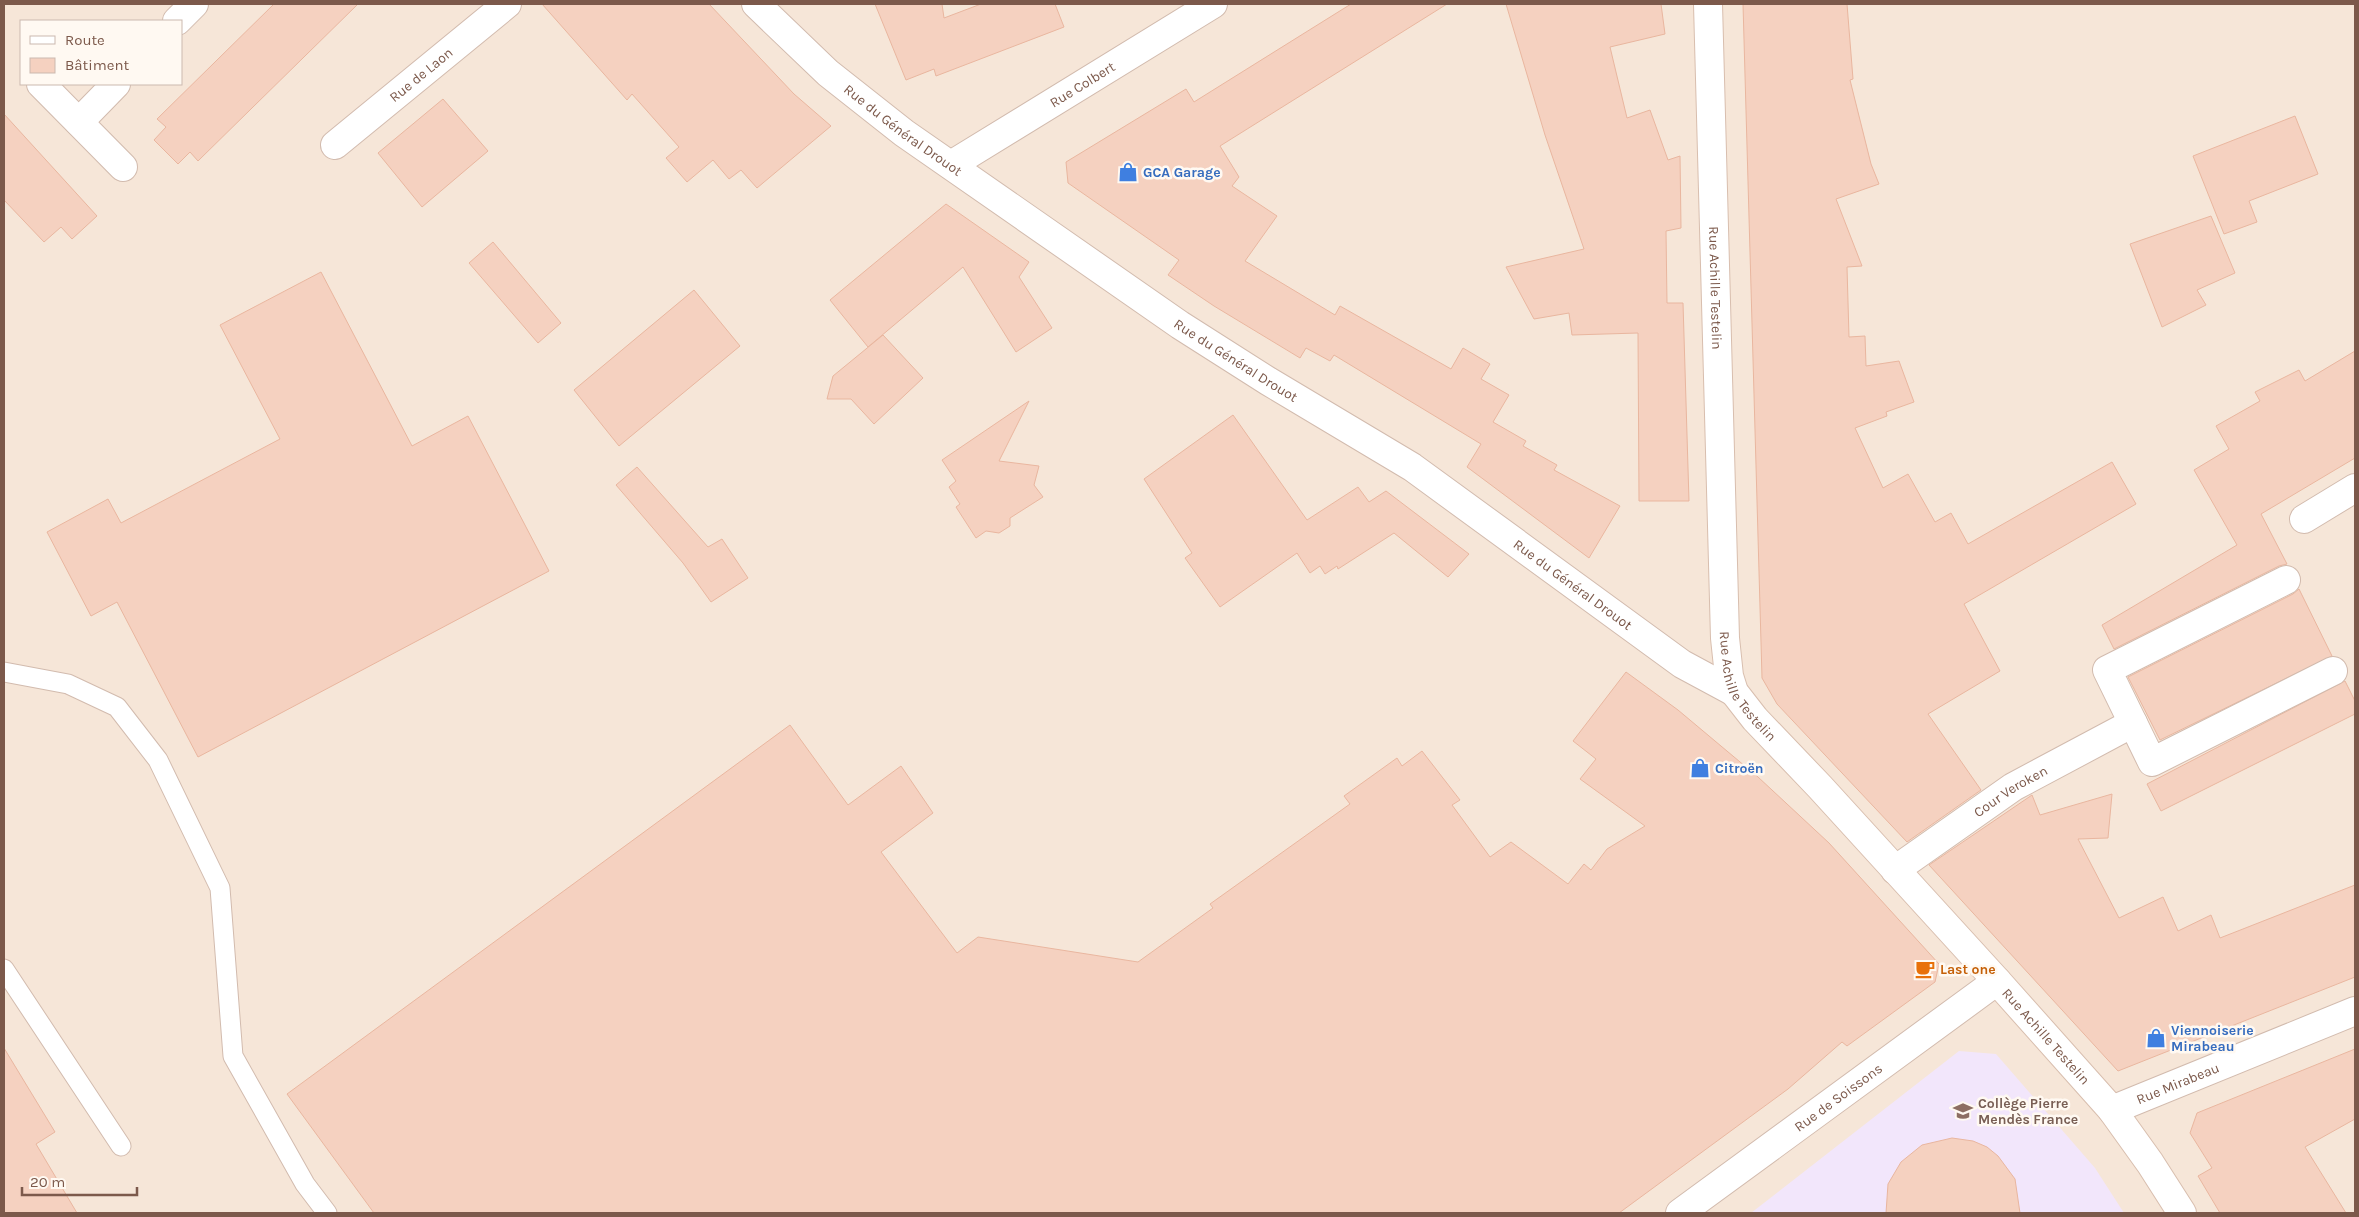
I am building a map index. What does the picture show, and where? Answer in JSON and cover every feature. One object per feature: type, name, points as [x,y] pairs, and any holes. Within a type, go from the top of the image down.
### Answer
[{"type":"street","points":[[178,20],[194,4]]},
{"type":"street","name":"Rue de Laon","points":[[335,146],[507,4]]},
{"type":"street","name":"Rue du Général Drouot","points":[[756,4],[828,72],[904,133],[1180,325],[1268,381],[1412,467],[1682,664],[1734,692]]},
{"type":"street","name":"Rue Colbert","points":[[951,165],[1214,4]]},
{"type":"street","name":"Rue Achille Testelin","points":[[1708,4],[1725,638],[1729,676],[1734,692],[1755,719],[1820,787],[2112,1110],[2150,1163],[2182,1213]]},
{"type":"street","points":[[42,85],[123,167]]},
{"type":"street","points":[[79,122],[115,85]]},
{"type":"street","points":[[2304,519],[2355,488]]},
{"type":"street","points":[[2286,580],[2107,670],[2152,762],[2334,671]]},
{"type":"street","name":"Cour Veroken","points":[[1895,870],[2013,787],[2133,723]]},
{"type":"street","name":"Rue de Soissons","points":[[1680,1213],[1997,981]]},
{"type":"street","name":"Rue Mirabeau","points":[[2112,1110],[2355,1012]]},
{"type":"lane","points":[[4,672],[68,684],[117,707],[158,760],[220,888],[233,1056],[305,1184],[327,1213]]},
{"type":"lane","points":[[4,969],[121,1146]]},
{"type":"shaded area","points":[[4,4],[2355,4],[2355,1213],[4,1213]]},
{"type":"shaded area","name":"Collège Pierre Mendès France","points":[[1959,1051],[1996,1054],[2095,1168],[2124,1213],[1751,1213]]},
{"type":"building","points":[[274,4],[358,4],[198,161],[190,152],[178,164],[154,140],[166,127],[157,119]]},
{"type":"building","points":[[542,4],[709,4],[794,94],[831,126],[757,188],[741,170],[729,179],[713,160],[687,182],[666,158],[679,147],[632,94],[627,100]]},
{"type":"building","points":[[875,4],[942,4],[944,18],[981,4],[1055,4],[1064,27],[936,76],[934,69],[906,80]]},
{"type":"building","points":[[1351,4],[1447,4],[1220,146],[1239,177],[1232,186],[1277,216],[1245,261],[1335,315],[1340,306],[1451,369],[1463,348],[1490,364],[1481,379],[1509,395],[1493,422],[1526,441],[1523,446],[1557,465],[1554,470],[1620,506],[1589,558],[1467,467],[1481,444],[1334,355],[1330,361],[1306,348],[1300,358],[1214,306],[1168,275],[1179,260],[1068,183],[1066,162],[1186,89],[1194,102]]},
{"type":"building","points":[[1506,4],[1661,4],[1665,34],[1610,47],[1627,118],[1650,110],[1668,160],[1680,156],[1681,228],[1666,231],[1667,303],[1683,303],[1689,501],[1639,501],[1638,333],[1572,335],[1569,313],[1534,319],[1506,267],[1584,249],[1545,135]]},
{"type":"building","points":[[1743,4],[1847,4],[1853,79],[1850,80],[1871,164],[1879,184],[1836,199],[1862,266],[1847,267],[1849,337],[1865,336],[1866,366],[1899,361],[1914,402],[1886,412],[1887,416],[1855,428],[1883,488],[1908,474],[1935,522],[1951,513],[1968,544],[2112,462],[2136,504],[1964,604],[2000,671],[1928,714],[1981,790],[1907,842],[1777,704],[1762,678]]},
{"type":"building","points":[[443,99],[488,151],[422,207],[378,153]]},
{"type":"building","points":[[4,114],[97,216],[72,239],[61,227],[44,242],[4,200]]},
{"type":"building","points":[[2295,116],[2318,174],[2249,201],[2257,222],[2224,234],[2193,156]]},
{"type":"building","points":[[946,204],[1029,262],[1019,277],[1052,328],[1016,352],[963,267],[868,347],[830,300]]},
{"type":"building","points":[[2211,216],[2235,273],[2197,290],[2206,305],[2162,327],[2130,244]]},
{"type":"building","points":[[493,242],[561,323],[538,343],[469,263]]},
{"type":"building","points":[[321,272],[412,446],[468,416],[549,571],[198,757],[117,602],[91,616],[47,532],[108,499],[121,523],[280,439],[220,325]]},
{"type":"building","points":[[694,290],[740,346],[619,446],[574,390]]},
{"type":"building","points":[[883,335],[923,378],[874,424],[851,399],[827,399],[833,376]]},
{"type":"building","points":[[2355,351],[2355,458],[2261,514],[2287,564],[2279,566],[2114,649],[2102,625],[2237,545],[2194,470],[2229,449],[2216,426],[2260,401],[2255,392],[2299,370],[2305,381]]},
{"type":"building","points":[[1029,401],[999,461],[1039,466],[1034,485],[1043,497],[1010,518],[1010,526],[999,533],[986,531],[976,538],[956,507],[960,504],[949,487],[956,481],[942,460]]},
{"type":"building","points":[[1233,415],[1307,520],[1358,487],[1369,502],[1386,491],[1469,554],[1448,577],[1394,533],[1338,569],[1337,566],[1325,574],[1320,566],[1310,573],[1297,553],[1220,607],[1185,558],[1192,553],[1144,479]]},
{"type":"building","points":[[637,467],[708,547],[722,539],[748,578],[711,602],[683,563],[616,485]]},
{"type":"building","points":[[2299,589],[2332,656],[2160,740],[2128,677],[2293,594]]},
{"type":"building","points":[[1626,672],[1678,710],[1758,777],[1829,843],[1939,964],[1935,982],[1847,1046],[1842,1042],[1788,1089],[1619,1213],[374,1213],[287,1094],[790,725],[848,805],[901,766],[933,813],[881,852],[957,953],[978,937],[1138,962],[1213,908],[1210,904],[1350,804],[1344,796],[1397,758],[1402,766],[1422,751],[1460,800],[1452,805],[1490,857],[1511,842],[1568,884],[1584,864],[1591,870],[1607,849],[1645,826],[1580,779],[1596,759],[1573,741]]},
{"type":"building","points":[[2345,681],[2355,701],[2355,714],[2161,811],[2147,784]]},
{"type":"building","points":[[2112,794],[2108,838],[2078,839],[2119,918],[2163,897],[2178,931],[2211,915],[2220,938],[2355,885],[2355,977],[2118,1071],[1929,865],[2032,795],[2040,815]]},
{"type":"building","points":[[4,1048],[55,1132],[36,1144],[77,1213],[4,1213]]},
{"type":"building","points":[[2355,1049],[2355,1119],[2305,1147],[2346,1213],[2220,1213],[2198,1176],[2212,1168],[2190,1133],[2197,1113]]},
{"type":"building","points":[[1952,1138],[1973,1141],[1987,1147],[1998,1156],[2015,1179],[2020,1213],[1886,1213],[1888,1184],[1901,1162],[1922,1145]]},
{"type":"place","name":"GCA Garage","points":[[1128,172]]},
{"type":"place","name":"Citroën","points":[[1700,768]]},
{"type":"place","name":"Last one","points":[[1925,969]]},
{"type":"place","name":"Viennoiserie Mirabeau","points":[[2156,1038]]},
{"type":"place","name":"Collège Pierre Mendès France","points":[[1963,1111]]}]
